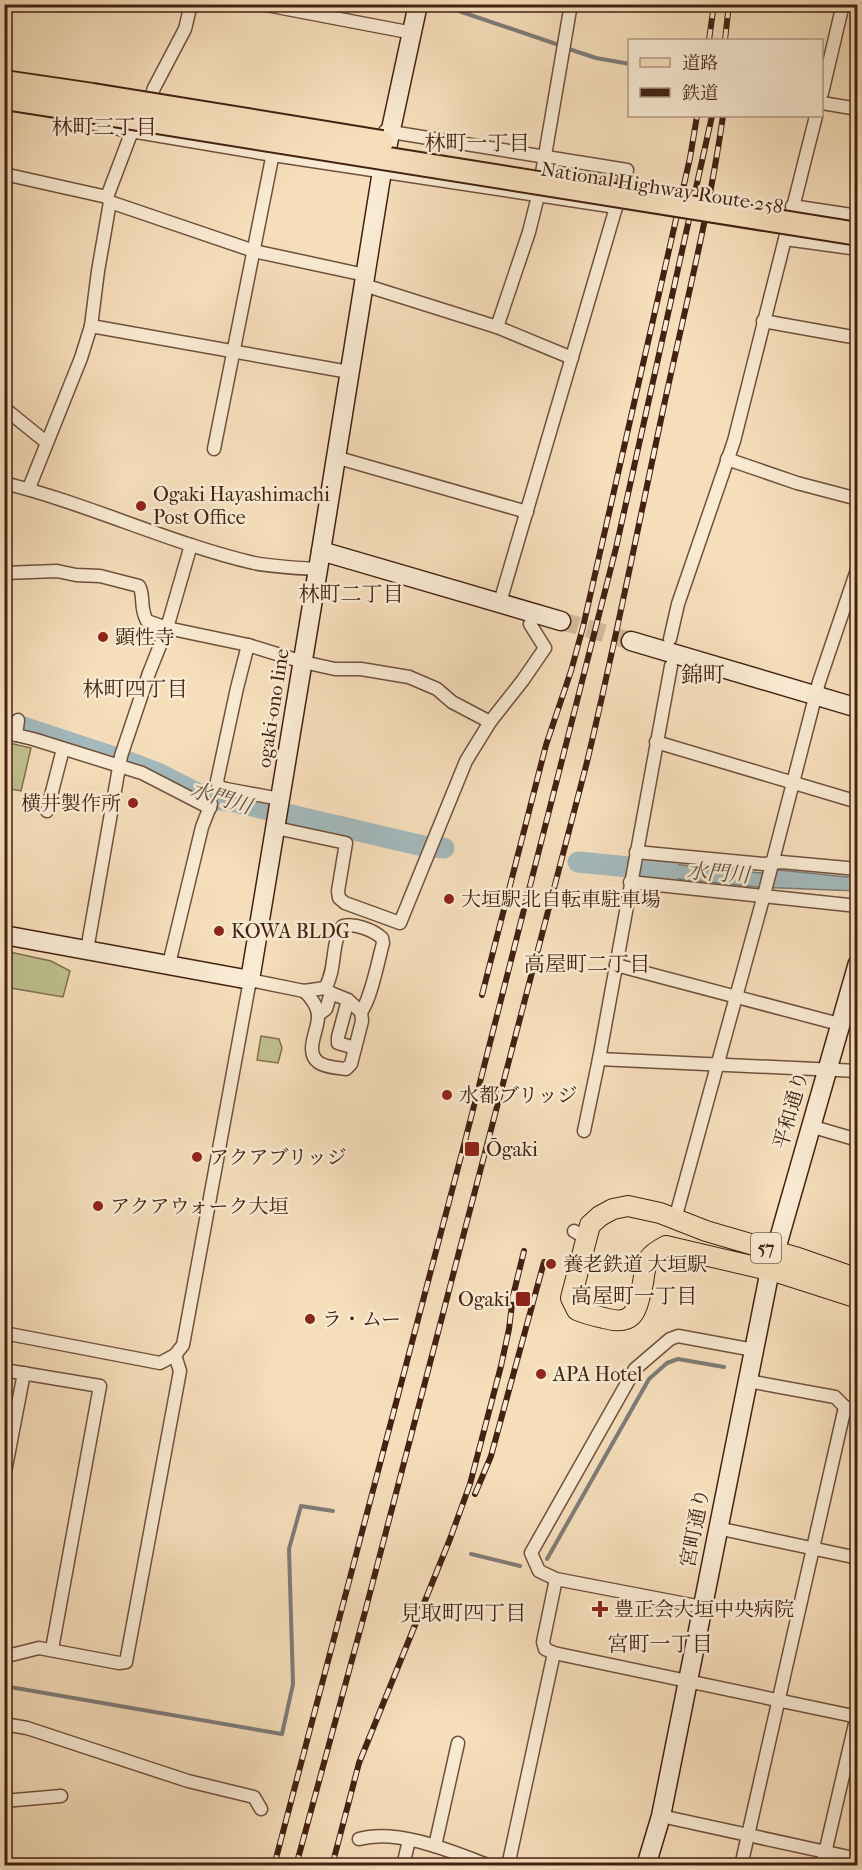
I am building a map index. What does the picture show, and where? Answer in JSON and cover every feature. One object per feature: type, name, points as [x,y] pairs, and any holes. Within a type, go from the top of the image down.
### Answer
[{"type":"highway","name":"National Highway Route 258","points":[[8,91],[858,218]]},
{"type":"highway","name":"National Highway Route 258","points":[[91,103],[858,234]]},
{"type":"main road","name":"57","points":[[858,1279],[642,1208],[628,1206],[613,1209],[600,1216],[580,1234],[571,1298],[577,1310],[620,1322],[627,1320],[635,1309],[648,1261],[666,1245],[770,1270],[858,1298]]},
{"type":"street","points":[[152,94],[185,29],[191,4]]},
{"type":"street","points":[[261,4],[412,33]]},
{"type":"street","name":"ogaki-ono line","points":[[250,980],[382,171],[418,4]]},
{"type":"street","points":[[497,327],[529,232],[538,196],[571,4]]},
{"type":"street","points":[[823,89],[843,4]]},
{"type":"street","points":[[500,602],[627,171],[152,94],[32,80],[8,91],[33,112],[132,131],[615,207]]},
{"type":"street","points":[[823,103],[858,109]]},
{"type":"street","points":[[214,449],[280,114]]},
{"type":"street","points":[[670,639],[678,604],[734,441],[816,117]]},
{"type":"street","points":[[29,488],[81,358],[91,326],[108,199],[132,131]]},
{"type":"street","points":[[4,174],[108,199],[254,251],[364,280],[497,327],[572,358]]},
{"type":"street","points":[[792,206],[858,218]]},
{"type":"street","points":[[785,239],[858,249]]},
{"type":"street","points":[[763,321],[858,338]]},
{"type":"street","points":[[91,326],[349,372]]},
{"type":"street","points":[[4,408],[46,442]]},
{"type":"street","points":[[335,457],[527,512]]},
{"type":"street","points":[[727,459],[798,483],[858,499]]},
{"type":"street","points":[[4,483],[29,488],[191,545],[256,563],[319,560],[500,602],[561,621]]},
{"type":"street","points":[[87,950],[120,762],[149,673],[168,628],[191,545]]},
{"type":"street","points":[[675,1219],[819,682],[852,602],[858,567]]},
{"type":"street","points":[[4,573],[57,571],[100,576],[139,586],[142,613],[147,621],[335,669],[361,669],[409,677],[437,689],[452,702],[490,722]]},
{"type":"street","points":[[276,826],[346,843],[338,891],[339,898],[345,903],[400,923],[466,761],[490,722],[545,648],[530,624]]},
{"type":"street","points":[[631,641],[858,708]]},
{"type":"street","points":[[248,645],[218,781],[219,787],[280,801]]},
{"type":"street","points":[[584,1131],[671,666]]},
{"type":"street","points":[[14,730],[63,749],[120,762],[211,806],[202,827],[169,964]]},
{"type":"street","points":[[656,742],[858,802]]},
{"type":"street","points":[[47,811],[63,749]]},
{"type":"street","points":[[635,856],[771,866],[781,862],[858,869]]},
{"type":"street","points":[[631,880],[764,892],[858,906]]},
{"type":"street","points":[[360,927],[365,910]]},
{"type":"street","points":[[304,991],[310,996],[318,1016],[312,1046],[313,1056],[319,1063],[346,1069],[351,1064],[362,1021],[361,1012],[372,984],[382,938],[360,927],[348,924],[343,926],[338,933],[326,1009],[318,1016]]},
{"type":"street","points":[[4,935],[304,991],[328,990],[348,1000],[361,1012]]},
{"type":"street","name":"平和通り","points":[[770,1270],[858,963]]},
{"type":"street","points":[[616,965],[839,1024]]},
{"type":"street","points":[[4,1333],[160,1363],[175,1355],[183,1345],[250,980]]},
{"type":"street","points":[[348,1000],[338,1043],[355,1048]]},
{"type":"street","points":[[599,1059],[858,1071]]},
{"type":"street","points":[[810,1126],[858,1140]]},
{"type":"street","name":"宮町通り","points":[[646,1866],[661,1816],[770,1270]]},
{"type":"street","points":[[702,1607],[556,1579],[538,1571],[531,1553],[635,1369],[670,1339],[678,1336],[754,1350]]},
{"type":"street","points":[[4,1654],[11,1655],[39,1648],[119,1663],[126,1662],[180,1371],[175,1355]]},
{"type":"street","points":[[4,1370],[100,1386],[51,1649]]},
{"type":"street","points":[[4,1477],[24,1373]]},
{"type":"street","points":[[741,1866],[813,1549],[851,1409],[835,1397],[748,1381]]},
{"type":"street","points":[[717,1528],[858,1558]]},
{"type":"street","points":[[556,1579],[543,1642],[545,1649],[554,1653],[687,1682],[857,1715],[822,1866]]},
{"type":"street","points":[[508,1866],[554,1653]]},
{"type":"street","points":[[4,1724],[37,1731],[188,1780],[254,1797],[261,1809]]},
{"type":"street","points":[[435,1846],[459,1743]]},
{"type":"street","points":[[4,1801],[61,1796]]},
{"type":"street","points":[[661,1816],[858,1859]]},
{"type":"street","points":[[359,1839],[370,1836],[409,1840],[435,1846],[490,1866]]},
{"type":"street","points":[[402,1866],[409,1840]]},
{"type":"green space","points":[[5,742],[31,748],[21,791],[5,788]]},
{"type":"green space","points":[[5,951],[51,961],[70,971],[63,997],[5,987]]},
{"type":"green space","points":[[261,1036],[279,1039],[282,1048],[278,1063],[257,1060]]},
{"type":"water","name":"水門川","points":[[642,861],[761,873],[779,870],[857,878],[857,891],[757,887],[639,875]]},
{"type":"waterway","points":[[438,4],[559,45]]},
{"type":"waterway","points":[[569,49],[596,58],[628,64]]},
{"type":"waterway","name":"水門川","points":[[4,724],[23,727],[129,762],[158,773],[209,799],[231,801],[423,846],[444,848]]},
{"type":"waterway","name":"水門川","points":[[578,862],[670,871]]},
{"type":"waterway","points":[[547,1559],[649,1379],[667,1363],[678,1359],[724,1367]]},
{"type":"waterway","points":[[4,1686],[282,1734],[293,1684],[289,1549],[301,1506],[333,1511]]},
{"type":"waterway","points":[[471,1554],[520,1566]]},
{"type":"tunnel","points":[[561,621],[631,641]]},
{"type":"railway","points":[[709,39],[714,4]]},
{"type":"railway","points":[[725,39],[729,4]]},
{"type":"railway","points":[[482,995],[546,745],[583,627],[690,158],[697,117]]},
{"type":"railway","points":[[274,1866],[464,1145],[616,548],[712,117]]},
{"type":"railway","points":[[296,1866],[365,1612],[587,762],[703,227],[723,117]]},
{"type":"railway","points":[[332,1866],[359,1763],[470,1484],[501,1366],[513,1296],[524,1251]]},
{"type":"railway","points":[[475,1494],[491,1456],[544,1262]]},
{"type":"place","name":"Ogaki Hayashimachi Post Office","points":[[141,506]]},
{"type":"place","name":"顕性寺","points":[[103,637]]},
{"type":"place","name":"横井製作所","points":[[133,803]]},
{"type":"place","name":"大垣駅北自転車駐車場","points":[[449,899]]},
{"type":"place","name":"KOWA BLDG","points":[[219,931]]},
{"type":"place","name":"水都ブリッジ","points":[[447,1095]]},
{"type":"place","name":"Ōgaki","points":[[472,1149]]},
{"type":"place","name":"アクアブリッジ","points":[[197,1157]]},
{"type":"place","name":"アクアウォーク大垣","points":[[98,1206]]},
{"type":"place","name":"養老鉄道 大垣駅","points":[[551,1264]]},
{"type":"place","name":"Ogaki","points":[[523,1299]]},
{"type":"place","name":"ラ・ムー","points":[[310,1319]]},
{"type":"place","name":"APA Hotel","points":[[541,1374]]},
{"type":"place","name":"豊正会大垣中央病院","points":[[600,1609]]},
{"type":"district","name":"林町三丁目","points":[[104,127]]},
{"type":"district","name":"林町一丁目","points":[[477,143]]},
{"type":"district","name":"林町二丁目","points":[[351,594]]},
{"type":"district","name":"錦町","points":[[703,675]]},
{"type":"district","name":"林町四丁目","points":[[135,689]]},
{"type":"district","name":"高屋町二丁目","points":[[587,964]]},
{"type":"district","name":"高屋町一丁目","points":[[634,1296]]},
{"type":"district","name":"見取町四丁目","points":[[463,1613]]},
{"type":"district","name":"宮町一丁目","points":[[660,1644]]}]
